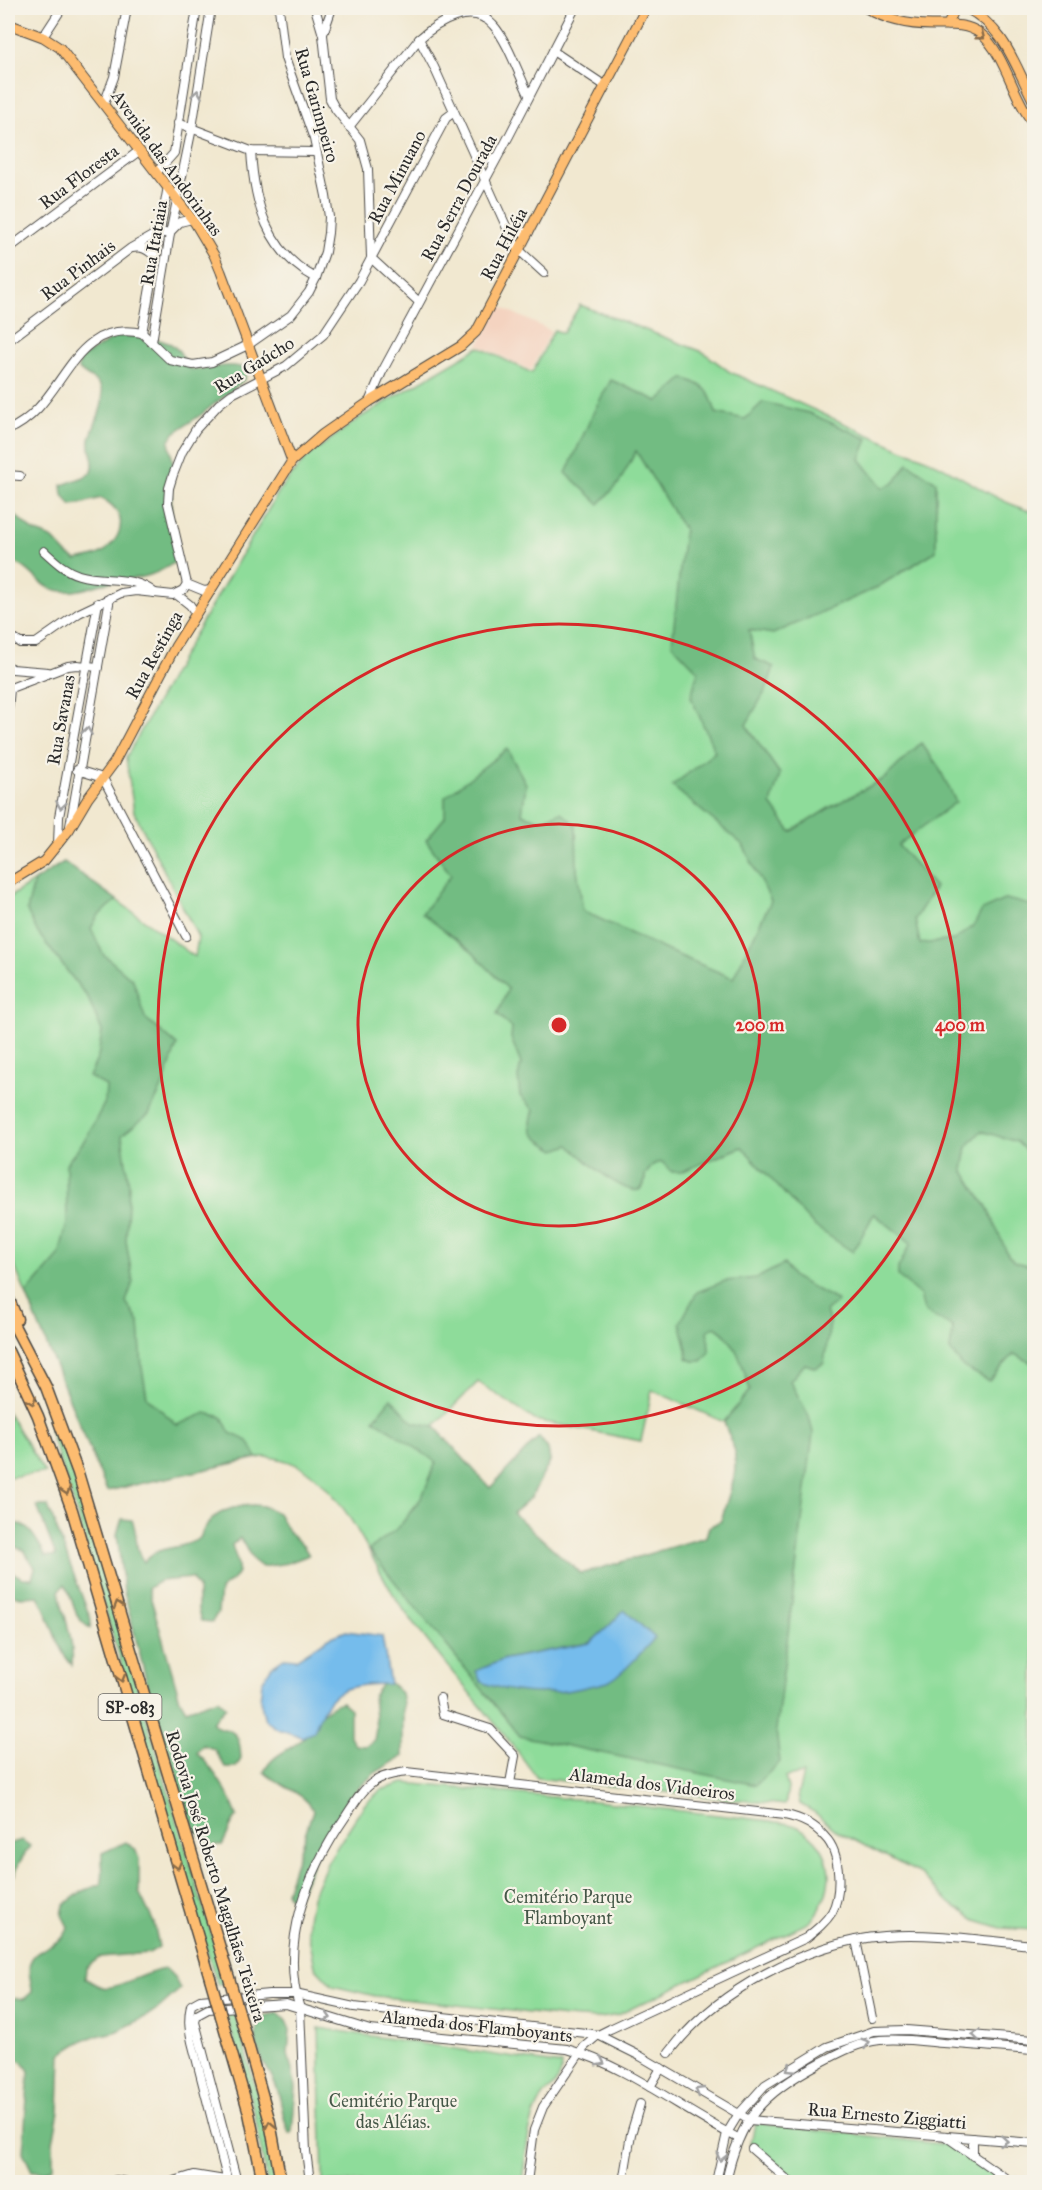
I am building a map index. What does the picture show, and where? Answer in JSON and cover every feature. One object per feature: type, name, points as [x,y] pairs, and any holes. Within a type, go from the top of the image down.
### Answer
[{"type":"highway","points":[[8,1297],[35,1364]]},
{"type":"highway","name":"Rodovia José Roberto Magalhães Teixeira","points":[[8,1314],[35,1364],[63,1431],[88,1505],[239,2012],[267,2112],[281,2182]]},
{"type":"highway","name":"Rodovia José Roberto Magalhães Teixeira","points":[[8,1351],[46,1436],[72,1510],[249,2113],[263,2182]]},
{"type":"main road","name":"Rua Hiléia","points":[[323,434],[369,402],[452,352],[476,332],[646,8]]},
{"type":"main road","points":[[866,8],[882,17],[904,23],[948,25],[968,28],[980,34],[1002,62],[1018,98],[1035,124]]},
{"type":"main road","points":[[948,25],[955,8]]},
{"type":"main road","points":[[966,8],[981,17],[1006,43],[1035,102]]},
{"type":"main road","name":"Avenida das Andorinhas","points":[[8,24],[43,37],[60,48],[192,219],[214,255],[292,461]]},
{"type":"main road","name":"Rua Restinga","points":[[8,884],[44,861],[69,830],[88,798],[114,763],[175,647],[292,461],[323,434]]},
{"type":"main road","points":[[286,443],[294,448],[307,447]]},
{"type":"street","points":[[43,37],[62,8]]},
{"type":"street","points":[[105,104],[114,77],[127,8]]},
{"type":"street","points":[[157,172],[174,153],[197,8]]},
{"type":"street","name":"Rua Itatiaia","points":[[152,342],[170,232],[192,128],[211,8]]},
{"type":"street","name":"Rua Garimpeiro","points":[[142,333],[170,360],[193,365],[212,362],[248,345],[291,315],[309,292],[316,278],[325,252],[329,217],[327,196],[310,125],[285,58],[279,8]]},
{"type":"street","points":[[315,8],[323,35],[330,99],[360,140],[368,169],[371,258],[419,302]]},
{"type":"street","points":[[323,35],[332,8]]},
{"type":"street","points":[[483,18],[489,8]]},
{"type":"street","name":"Rua Serra Dourada","points":[[369,402],[382,372],[575,8]]},
{"type":"street","points":[[349,127],[419,39],[430,29],[457,16],[474,15],[492,23],[529,95]]},
{"type":"street","points":[[419,39],[509,232],[519,250],[544,273]]},
{"type":"street","points":[[553,51],[604,85]]},
{"type":"street","name":"Rua Minuano","points":[[371,258],[446,118],[454,112]]},
{"type":"street","points":[[178,123],[251,151],[315,152]]},
{"type":"street","name":"Rua Floresta","points":[[8,249],[139,151]]},
{"type":"street","points":[[251,151],[253,180],[264,221],[288,258],[299,269],[316,278]]},
{"type":"street","points":[[474,155],[490,159],[497,158]]},
{"type":"street","name":"Rua Itatiaia","points":[[142,333],[168,186]]},
{"type":"street","points":[[476,196],[494,198]]},
{"type":"street","points":[[159,232],[170,232],[180,222],[192,219]]},
{"type":"street","points":[[370,225],[387,228]]},
{"type":"street","name":"Rua Pinhais","points":[[8,341],[131,248],[159,232]]},
{"type":"street","points":[[509,232],[529,232]]},
{"type":"street","points":[[131,248],[146,249],[155,256]]},
{"type":"street","name":"Rua Gaúcho","points":[[187,584],[168,502],[169,488],[182,452],[209,413],[232,394],[286,366],[323,335],[342,309],[371,258]]},
{"type":"street","points":[[8,430],[24,423],[38,410],[87,344],[115,331],[142,333]]},
{"type":"street","points":[[8,476],[20,476]]},
{"type":"street","points":[[44,551],[64,569],[77,575],[124,579],[145,585],[156,594]]},
{"type":"street","points":[[8,635],[20,643],[36,643],[79,612],[121,593],[136,591],[176,594],[187,584],[204,591],[211,590]]},
{"type":"street","points":[[176,594],[190,605],[196,614]]},
{"type":"street","name":"Rua Savanas","points":[[69,830],[110,598]]},
{"type":"street","name":"Rua Savanas","points":[[58,844],[59,817],[98,603]]},
{"type":"street","points":[[8,666],[12,669],[50,673]]},
{"type":"street","points":[[8,710],[9,689],[68,666],[98,667]]},
{"type":"street","points":[[69,768],[103,778],[186,936]]},
{"type":"street","points":[[440,1698],[443,1714],[490,1729],[514,1756],[510,1783]]},
{"type":"street","name":"Alameda dos Vidoeiros","points":[[310,2182],[306,2149],[300,2008],[295,1994],[294,1954],[297,1925],[302,1901],[325,1848],[361,1795],[373,1782],[384,1776],[406,1772],[793,1817],[800,1819],[826,1837],[834,1852],[840,1882],[832,1912],[822,1926],[806,1938],[598,2035]]},
{"type":"street","points":[[669,2053],[701,2017],[738,1989],[797,1960],[831,1947],[856,1940],[907,1935],[1035,1945]]},
{"type":"street","points":[[856,1940],[872,2018]]},
{"type":"street","name":"Alameda dos Flamboyants","points":[[191,2005],[208,1997],[295,1994],[354,2007],[598,2035],[661,2068],[738,2115]]},
{"type":"street","name":"Alameda dos Flamboyants","points":[[197,2014],[208,2008],[286,2004],[370,2030],[557,2048],[581,2053],[650,2086],[738,2138]]},
{"type":"street","points":[[191,2005],[197,2014],[195,2022],[199,2054]]},
{"type":"street","points":[[171,2182],[194,2175],[232,2182],[199,2054],[188,2024],[191,2005]]},
{"type":"street","points":[[410,2034],[412,2013]]},
{"type":"street","points":[[716,2182],[728,2133],[738,2115],[765,2085],[827,2047],[874,2031],[906,2030],[1035,2040]]},
{"type":"street","points":[[527,2182],[534,2130],[543,2107],[589,2041],[598,2035]]},
{"type":"street","points":[[726,2182],[738,2138],[748,2120],[772,2092],[844,2050],[877,2040],[900,2039],[1035,2050]]},
{"type":"street","points":[[650,2086],[661,2068]]},
{"type":"street","points":[[622,2182],[630,2134],[640,2104]]},
{"type":"street","name":"Rua Ernesto Ziggiatti","points":[[738,2115],[748,2120],[1035,2143]]},
{"type":"street","points":[[944,2135],[1011,2182]]},
{"type":"street","points":[[973,2138],[973,2156]]},
{"type":"street","points":[[752,2149],[790,2182]]},
{"type":"street","points":[[108,2182],[116,2180],[126,2182]]},
{"type":"shaded area","points":[[499,306],[551,331],[531,370],[478,345]]},
{"type":"green space","points":[[580,305],[703,352],[730,372],[920,456],[1000,499],[1034,512],[1034,1930],[1001,1928],[976,1920],[951,1904],[919,1873],[838,1832],[814,1812],[800,1804],[798,1794],[803,1774],[785,1777],[788,1788],[785,1805],[537,1778],[415,1626],[389,1587],[340,1503],[308,1471],[296,1464],[263,1457],[107,1491],[8,1250],[8,898],[64,862],[195,957],[198,937],[134,812],[126,758],[192,639],[281,488],[307,457],[361,417],[479,347],[532,373],[554,330],[563,333]],"holes":[[[478,1382],[535,1420],[641,1441],[652,1390],[724,1422],[735,1451],[735,1475],[721,1521],[709,1527],[706,1537],[581,1574],[513,1513],[531,1497],[550,1461],[548,1449],[539,1437],[490,1488],[434,1426]]]},
{"type":"green space","points":[[117,336],[148,336],[171,344],[179,351],[190,369],[239,367],[246,369],[245,379],[202,414],[174,433],[169,442],[173,463],[171,507],[175,562],[146,576],[74,591],[58,590],[45,585],[25,568],[8,563],[8,509],[32,530],[53,539],[76,560],[101,553],[114,541],[118,534],[120,521],[114,508],[101,498],[70,505],[63,495],[62,485],[84,477],[92,472],[93,467],[90,440],[101,408],[102,395],[97,383],[78,368],[81,358]]},
{"type":"green space","points":[[684,378],[706,390],[716,413],[745,419],[763,402],[809,413],[868,439],[860,459],[883,488],[895,482],[908,463],[936,482],[936,551],[876,588],[773,634],[749,630],[755,659],[774,667],[766,690],[746,725],[780,774],[771,804],[791,832],[829,808],[885,778],[921,743],[938,766],[956,802],[898,845],[935,887],[915,919],[920,944],[954,940],[974,925],[982,910],[1006,899],[1034,906],[1034,1159],[1017,1142],[981,1131],[967,1147],[963,1170],[988,1209],[1008,1255],[1016,1262],[1034,1267],[1034,1364],[1014,1354],[989,1381],[962,1366],[950,1350],[953,1328],[928,1314],[922,1304],[921,1296],[898,1276],[898,1268],[911,1243],[874,1214],[853,1252],[814,1226],[742,1147],[681,1172],[672,1172],[662,1162],[654,1164],[645,1175],[643,1187],[635,1190],[611,1180],[569,1145],[556,1150],[538,1139],[531,1125],[534,1110],[520,1096],[518,1077],[521,1064],[511,1038],[512,1028],[497,1014],[508,989],[473,953],[422,913],[451,875],[426,840],[445,817],[445,797],[507,749],[526,784],[522,814],[541,820],[561,812],[576,825],[577,869],[583,911],[668,951],[733,978],[771,901],[743,845],[672,786],[715,752],[691,697],[698,671],[672,644],[684,530],[636,451],[619,483],[599,504],[566,473],[611,380],[658,401]]},
{"type":"green space","points":[[64,862],[117,900],[98,916],[91,928],[103,954],[133,980],[145,1018],[177,1045],[164,1083],[149,1114],[122,1135],[129,1185],[126,1241],[133,1282],[126,1302],[139,1322],[142,1368],[147,1397],[177,1425],[206,1413],[222,1417],[230,1433],[248,1441],[257,1458],[107,1491],[26,1294],[59,1256],[67,1223],[66,1164],[86,1138],[105,1102],[106,1086],[89,1077],[98,1057],[102,1031],[88,998],[38,933],[27,911],[34,881]]},
{"type":"green space","points":[[784,1264],[793,1277],[838,1301],[826,1311],[830,1323],[824,1363],[816,1368],[805,1364],[790,1381],[809,1416],[813,1433],[776,1730],[780,1762],[756,1785],[520,1736],[369,1550],[399,1527],[422,1497],[436,1462],[374,1419],[391,1398],[413,1422],[434,1426],[490,1488],[539,1437],[548,1449],[550,1461],[531,1497],[513,1513],[581,1574],[706,1537],[709,1527],[721,1521],[735,1475],[735,1451],[724,1422],[750,1390],[738,1355],[723,1332],[715,1327],[708,1330],[709,1353],[702,1361],[693,1361],[687,1358],[680,1323],[697,1292],[725,1281],[757,1278]],"holes":[[[624,1610],[654,1637],[633,1660],[476,1671],[505,1659],[590,1643]]]},
{"type":"green space","points":[[8,1413],[45,1473],[8,1477]]},
{"type":"green space","points":[[57,1427],[226,1983],[217,1984],[70,1491],[49,1430]]},
{"type":"green space","points":[[37,1506],[48,1506],[91,1620],[90,1628],[79,1618],[65,1584],[59,1591],[70,1637],[72,1665],[57,1641],[38,1596],[13,1595],[8,1586],[12,1572],[22,1578],[32,1578],[35,1568],[24,1550],[8,1545],[8,1524],[15,1523],[26,1528],[46,1556],[56,1556]]},
{"type":"green space","points":[[263,1506],[278,1513],[288,1531],[309,1555],[288,1563],[262,1567],[253,1560],[240,1538],[232,1545],[238,1566],[237,1574],[220,1590],[218,1612],[212,1622],[201,1621],[198,1610],[198,1588],[192,1578],[160,1581],[148,1588],[180,1700],[186,1710],[218,1699],[226,1707],[212,1722],[234,1733],[239,1743],[241,1759],[236,1767],[225,1767],[214,1749],[203,1745],[197,1753],[221,1783],[237,1816],[222,1845],[211,1845],[196,1831],[186,1812],[157,1722],[124,1592],[117,1534],[122,1519],[132,1520],[138,1552],[144,1562],[156,1552],[184,1545],[200,1538],[208,1523],[220,1513],[236,1507]]},
{"type":"green space","points":[[386,1679],[401,1693],[403,1756],[375,1773],[349,1797],[327,1833],[294,1905],[286,1892],[313,1810],[298,1794],[264,1772],[271,1761],[307,1734],[327,1709],[342,1702],[350,1709],[350,1736],[355,1745],[366,1746],[374,1740],[376,1729],[373,1696]]},
{"type":"green space","name":"Cemitério Parque Flamboyant","points":[[404,1783],[595,1801],[792,1825],[811,1836],[826,1859],[829,1871],[825,1897],[810,1922],[618,2015],[595,2019],[566,2017],[375,1996],[333,1986],[315,1967],[308,1932],[312,1897],[328,1861],[364,1805],[381,1790]]},
{"type":"green space","points":[[22,1840],[30,1846],[14,1876],[8,1878],[8,1844]]},
{"type":"green space","points":[[126,1842],[135,1849],[139,1859],[139,1892],[154,1923],[159,1947],[149,1953],[100,1957],[86,1968],[85,1978],[102,1987],[107,1987],[166,1969],[174,1977],[180,1989],[145,2017],[118,2031],[85,2039],[61,2054],[59,2111],[53,2142],[53,2167],[44,2172],[32,2171],[23,2152],[29,2071],[23,2062],[8,2056],[8,1997],[24,1999],[32,1992],[30,1963],[36,1954],[65,1935],[68,1927],[62,1915],[64,1905],[81,1892],[101,1884],[102,1853]]},
{"type":"green space","points":[[234,2010],[269,2137],[277,2182],[267,2182],[255,2115],[226,2012]]},
{"type":"green space","points":[[278,2013],[286,2021],[290,2030],[288,2054],[296,2087],[292,2133],[289,2133],[287,2128],[278,2091],[261,2058],[256,2042],[259,2020]]},
{"type":"green space","name":"Cemitério Parque das Aléias.","points":[[319,2028],[562,2065],[560,2077],[544,2095],[536,2109],[528,2140],[522,2182],[323,2182]]},
{"type":"green space","points":[[755,2123],[950,2145],[1006,2182],[797,2182],[751,2143]]},
{"type":"water","points":[[624,1610],[655,1638],[626,1668],[608,1682],[562,1692],[535,1693],[508,1690],[481,1682],[476,1671],[505,1659],[590,1643]]},
{"type":"water","points":[[346,1631],[382,1636],[390,1684],[361,1685],[341,1691],[326,1705],[314,1732],[302,1737],[278,1729],[265,1720],[260,1700],[262,1682],[272,1666],[284,1658],[296,1659],[329,1638]]}]
